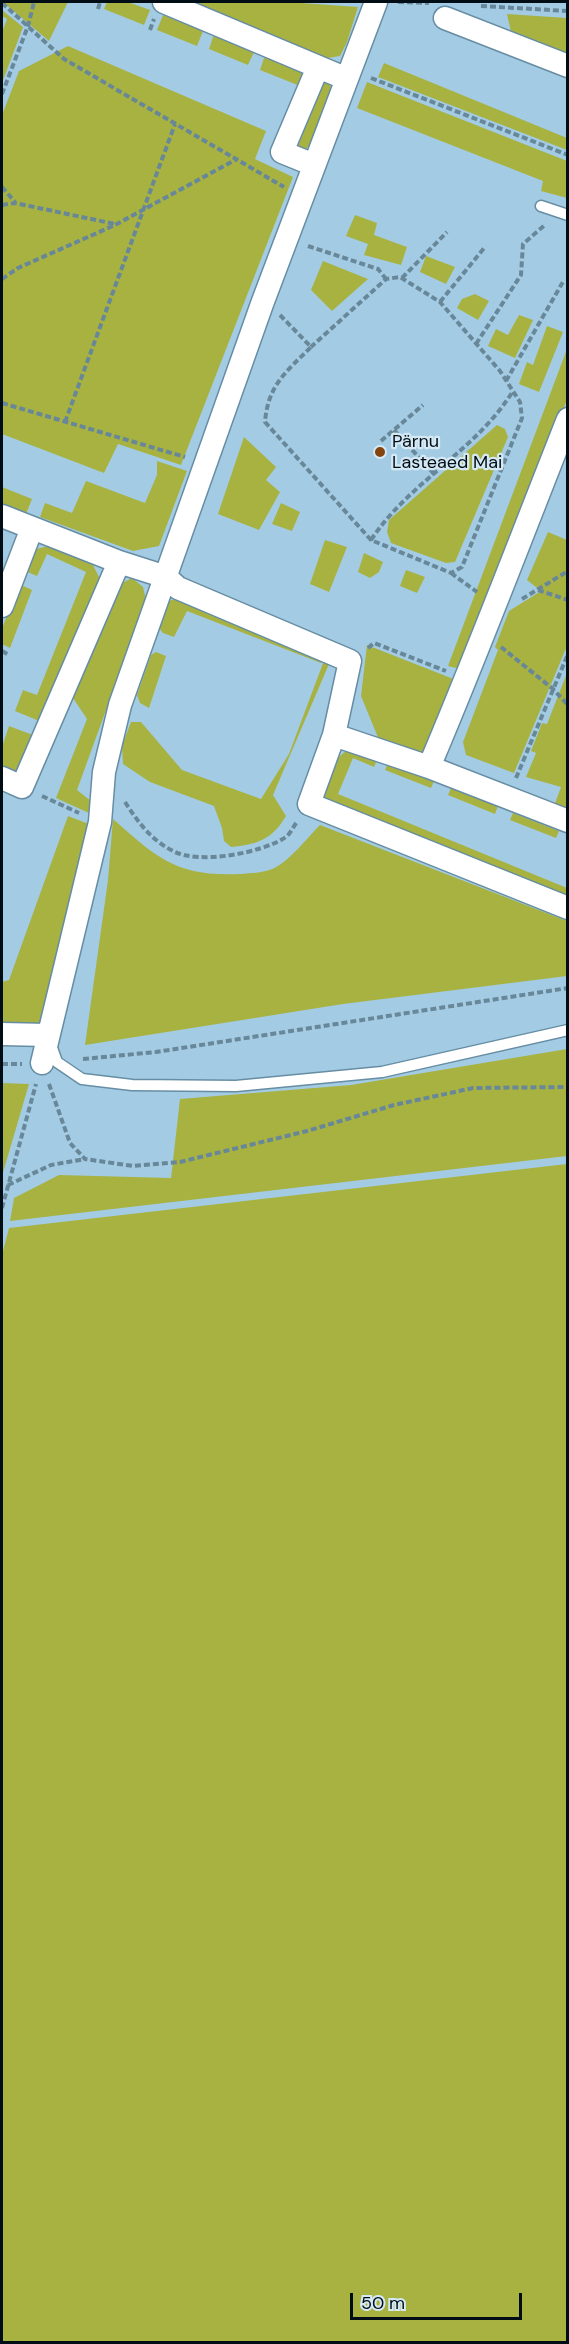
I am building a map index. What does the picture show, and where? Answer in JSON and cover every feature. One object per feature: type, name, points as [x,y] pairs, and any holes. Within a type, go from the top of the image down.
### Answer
[{"type":"street","points":[[164,2],[318,67],[348,74]]},
{"type":"street","points":[[49,1062],[48,1035],[100,822],[104,772],[120,705],[262,304],[376,2]]},
{"type":"street","points":[[445,18],[567,66]]},
{"type":"street","points":[[314,165],[282,152],[318,67]]},
{"type":"street","points":[[429,767],[473,664],[567,419]]},
{"type":"street","points":[[2,516],[119,562],[166,577],[178,588],[350,661],[334,735],[309,804],[567,908]]},
{"type":"street","points":[[2,606],[32,528]]},
{"type":"street","points":[[2,778],[22,787],[119,562]]},
{"type":"street","points":[[334,735],[429,767],[567,821]]},
{"type":"street","points":[[2,1034],[48,1035]]},
{"type":"lane","points":[[540,206],[564,214]]},
{"type":"lane","points":[[49,1062],[82,1079],[92,1081],[132,1085],[236,1086],[382,1072],[567,1030]]},
{"type":"path","points":[[2,93],[28,26],[34,2]]},
{"type":"path","points":[[98,9],[100,2]]},
{"type":"path","points":[[2,3],[64,59],[302,198]]},
{"type":"path","points":[[348,74],[567,155]]},
{"type":"path","points":[[65,422],[146,208],[175,124]]},
{"type":"path","points":[[2,279],[18,268],[115,225],[236,159]]},
{"type":"path","points":[[2,187],[15,203]]},
{"type":"path","points":[[2,205],[15,203],[115,225]]},
{"type":"path","points":[[476,344],[521,275],[523,244],[564,214]]},
{"type":"path","points":[[402,278],[447,232]]},
{"type":"path","points":[[285,241],[378,269],[386,279]]},
{"type":"path","points":[[440,302],[485,247]]},
{"type":"path","points":[[451,573],[462,567],[522,418],[520,402],[506,381],[440,302],[402,278],[386,279],[279,379],[267,402],[265,422],[371,540],[451,573],[492,611],[538,590],[567,572]]},
{"type":"path","points":[[506,381],[564,280]]},
{"type":"path","points":[[262,304],[284,317],[311,347]]},
{"type":"path","points":[[371,540],[385,518],[486,429],[513,391]]},
{"type":"path","points":[[2,403],[206,463]]},
{"type":"path","points":[[381,441],[423,405]]},
{"type":"path","points":[[394,430],[435,475]]},
{"type":"path","points":[[538,590],[567,600]]},
{"type":"path","points":[[350,661],[374,643],[446,671],[473,664]]},
{"type":"path","points":[[501,647],[553,689],[567,705]]},
{"type":"path","points":[[2,651],[9,655]]},
{"type":"path","points":[[508,799],[567,654]]},
{"type":"path","points":[[22,787],[100,822]]},
{"type":"path","points":[[124,802],[145,831],[175,852],[212,857],[253,852],[287,837],[309,804]]},
{"type":"path","points":[[49,1062],[156,1052],[567,988]]},
{"type":"path","points":[[49,1062],[70,1143],[85,1160]]},
{"type":"path","points":[[2,1208],[49,1062]]},
{"type":"path","points":[[8,1185],[51,1165],[85,1160],[134,1166],[180,1162],[308,1131],[394,1105],[473,1088],[567,1087]]},
{"type":"green space","points":[[3,2],[68,2],[49,41]]},
{"type":"green space","points":[[107,2],[128,2],[150,10],[144,25],[104,9]]},
{"type":"green space","points":[[184,2],[287,2],[358,7],[340,56],[322,59]]},
{"type":"green space","points":[[2,10],[23,27],[2,83],[2,32],[7,19],[2,16]]},
{"type":"green space","points":[[507,14],[567,18],[567,54],[511,32]]},
{"type":"green space","points":[[163,15],[203,31],[197,46],[157,30]]},
{"type":"green space","points":[[214,34],[255,50],[248,65],[209,49]]},
{"type":"green space","points":[[68,46],[266,131],[255,159],[293,177],[181,465],[118,444],[104,473],[2,434],[2,115],[19,71]]},
{"type":"green space","points":[[265,55],[306,71],[300,86],[260,70]]},
{"type":"green space","points":[[384,63],[567,138],[567,150],[378,77]]},
{"type":"green space","points":[[323,81],[329,82],[332,90],[312,142],[306,149],[298,146]]},
{"type":"green space","points":[[367,82],[567,161],[567,198],[541,191],[543,181],[357,108]]},
{"type":"green space","points":[[355,215],[377,223],[374,235],[407,247],[401,265],[364,255],[368,244],[346,236]]},
{"type":"green space","points":[[426,256],[455,267],[446,284],[420,272]]},
{"type":"green space","points":[[323,261],[368,279],[332,311],[311,290]]},
{"type":"green space","points":[[475,294],[489,301],[478,320],[457,308],[462,299]]},
{"type":"green space","points":[[519,315],[533,320],[515,358],[488,346],[496,329],[508,335]]},
{"type":"green space","points":[[547,326],[563,332],[539,392],[519,384],[527,362],[533,365]]},
{"type":"green space","points":[[567,349],[567,400],[460,669],[448,666]]},
{"type":"green space","points":[[497,425],[505,429],[508,437],[455,562],[446,563],[391,543],[387,532],[389,520]]},
{"type":"green space","points":[[244,437],[276,467],[266,480],[280,492],[259,530],[218,514]]},
{"type":"green space","points":[[157,461],[187,471],[159,546],[133,551],[40,517],[45,503],[72,513],[86,481],[145,503],[157,475]]},
{"type":"green space","points":[[2,487],[32,499],[26,514],[2,506]]},
{"type":"green space","points":[[281,503],[300,512],[292,531],[272,524]]},
{"type":"green space","points":[[548,532],[567,540],[567,646],[514,773],[466,755],[463,742],[498,650],[495,647],[509,611],[541,591],[527,580]]},
{"type":"green space","points":[[325,540],[347,547],[329,592],[310,584]]},
{"type":"green space","points":[[48,546],[93,565],[100,579],[44,723],[15,711],[23,690],[37,695],[86,572],[47,554],[37,576],[25,571],[33,550]]},
{"type":"green space","points":[[364,553],[383,562],[379,572],[370,578],[358,572]]},
{"type":"green space","points":[[406,570],[425,577],[417,593],[400,586]]},
{"type":"green space","points":[[132,578],[143,587],[146,600],[77,790],[91,801],[91,814],[56,798],[87,719],[73,698],[116,586]]},
{"type":"green space","points":[[19,584],[32,590],[10,648],[2,644],[2,629]]},
{"type":"green space","points":[[178,598],[322,657],[321,663],[187,611],[174,637],[163,633],[159,628],[169,601]]},
{"type":"green space","points":[[367,645],[456,680],[428,754],[379,740],[361,696]]},
{"type":"green space","points":[[156,652],[166,656],[149,708],[140,703],[137,695],[151,655]]},
{"type":"green space","points":[[325,658],[329,664],[273,795],[286,816],[275,830],[263,839],[248,845],[231,847],[224,841],[214,806],[150,782],[123,764],[122,746],[131,722],[141,722],[182,770],[261,799],[289,754]]},
{"type":"green space","points":[[567,673],[567,810],[554,806],[561,787],[526,777],[536,753],[531,751],[542,723],[547,724]]},
{"type":"green space","points":[[9,726],[38,737],[20,768],[12,773],[2,771],[2,747]]},
{"type":"green space","points":[[348,749],[378,758],[374,767],[353,758],[338,794],[567,888],[567,901],[323,798],[339,757]]},
{"type":"green space","points":[[388,763],[434,781],[431,788],[385,770]]},
{"type":"green space","points":[[451,788],[498,806],[495,814],[448,795]]},
{"type":"green space","points":[[513,813],[559,831],[556,838],[510,820]]},
{"type":"green space","points":[[68,816],[89,824],[45,1028],[2,1027],[2,982],[9,980]]},
{"type":"green space","points":[[113,819],[169,862],[200,872],[218,874],[253,873],[272,869],[299,848],[320,825],[567,921],[567,976],[343,1004],[85,1045],[108,880]]},
{"type":"green space","points":[[567,1049],[567,1156],[10,1221],[14,1198],[59,1175],[171,1178],[180,1099],[351,1085]]},
{"type":"green space","points":[[2,1083],[29,1084],[2,1176]]},
{"type":"green space","points":[[567,1164],[567,2342],[2,2342],[2,1255],[9,1228]]},
{"type":"place","name":"Pärnu Lasteaed Mai","points":[[380,452]]}]
